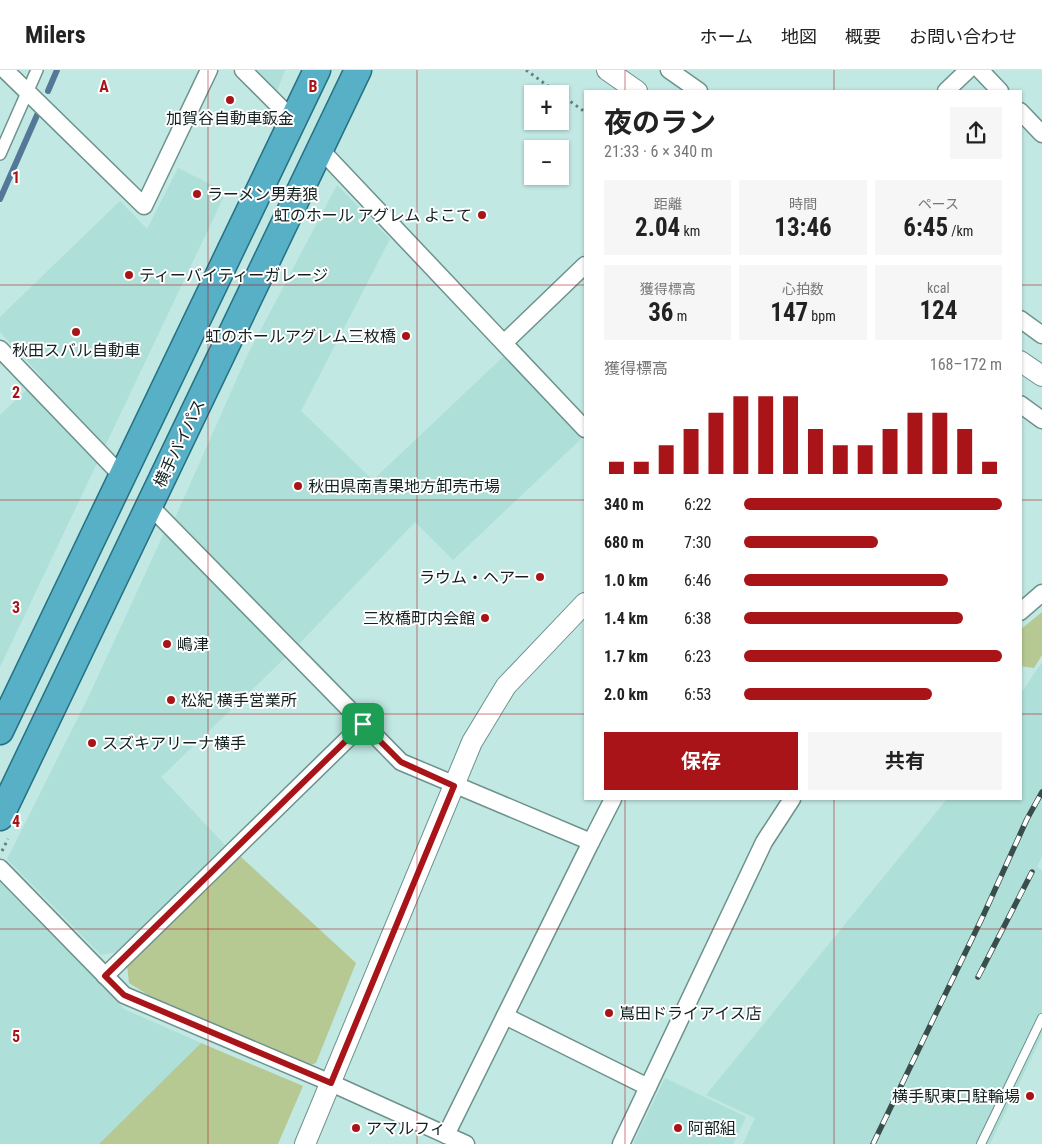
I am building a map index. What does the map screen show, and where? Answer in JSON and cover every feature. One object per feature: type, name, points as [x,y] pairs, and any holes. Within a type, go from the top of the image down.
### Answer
[{"type":"highway","points":[[0,730],[317,70]]},
{"type":"highway","name":"横手バイパス","points":[[0,816],[358,70]]},
{"type":"street","points":[[5,70],[144,206],[209,70]]},
{"type":"street","points":[[0,154],[37,70]]},
{"type":"street","points":[[243,70],[294,120]]},
{"type":"street","points":[[613,70],[615,90]]},
{"type":"street","points":[[613,70],[636,90]]},
{"type":"street","points":[[669,70],[698,90]]},
{"type":"street","points":[[947,90],[968,70]]},
{"type":"street","points":[[980,70],[999,90]]},
{"type":"street","points":[[1022,113],[1042,134]]},
{"type":"street","points":[[320,150],[584,428]]},
{"type":"street","points":[[504,343],[584,266]]},
{"type":"street","points":[[1022,320],[1042,335]]},
{"type":"street","points":[[0,349],[122,476]]},
{"type":"street","points":[[1022,361],[1042,376]]},
{"type":"street","points":[[1022,405],[1042,420]]},
{"type":"street","points":[[149,505],[401,762],[454,786],[591,842]]},
{"type":"street","points":[[1022,606],[1042,593]]},
{"type":"street","points":[[305,1144],[472,742],[506,686],[584,604]]},
{"type":"street","points":[[105,976],[363,724]]},
{"type":"street","points":[[446,1135],[612,800]]},
{"type":"street","points":[[621,1144],[764,842],[791,800]]},
{"type":"street","points":[[0,868],[124,995],[331,1083],[466,1144]]},
{"type":"street","points":[[505,1016],[648,1087]]},
{"type":"lane","points":[[981,1144],[1042,1018]]},
{"type":"path","points":[[526,70],[547,85]]},
{"type":"path","points":[[569,100],[584,111]]},
{"type":"shaded area","points":[[257,70],[285,70],[277,91]]},
{"type":"shaded area","points":[[178,168],[226,192],[0,667],[0,415],[41,376],[0,332],[0,317],[120,201],[147,229]]},
{"type":"shaded area","points":[[337,185],[390,239],[301,411],[373,480],[504,356],[582,438],[453,560],[415,522],[299,644],[175,518],[247,356]]},
{"type":"shaded area","points":[[165,531],[286,657],[161,777],[225,845],[118,952],[101,955],[7,859],[87,700]]},
{"type":"shaded area","points":[[1042,662],[1042,856],[1037,867],[1042,870],[1042,1036],[990,1144],[743,1144],[755,1118],[706,1095],[946,800],[1022,800],[1022,692]]},
{"type":"shaded area","points":[[0,878],[124,1009],[201,1043],[99,1144],[0,1144]]},
{"type":"shaded area","points":[[665,1078],[746,1117],[733,1144],[633,1144]]},
{"type":"green space","points":[[1042,612],[1042,655],[1034,668],[1022,666],[1022,628]]},
{"type":"green space","points":[[240,856],[356,963],[316,1063],[310,1065],[153,998],[129,983],[127,965]]},
{"type":"green space","points":[[201,1043],[303,1086],[278,1144],[99,1144]]},
{"type":"waterway","points":[[48,91],[57,70]]},
{"type":"waterway","points":[[0,199],[38,113]]},
{"type":"railway","points":[[873,1144],[983,916],[1027,819],[1042,792]]},
{"type":"railway","points":[[978,977],[1032,872]]},
{"type":"place","name":"加賀谷自動車鈑金","points":[[230,100]]},
{"type":"place","name":"ラーメン男寿狼","points":[[197,194]]},
{"type":"place","name":"虹のホール アグレム よこて","points":[[482,215]]},
{"type":"place","name":"ティーバイティーガレージ","points":[[129,275]]},
{"type":"place","name":"秋田スバル自動車","points":[[76,332]]},
{"type":"place","name":"虹のホールアグレム三枚橋","points":[[406,336]]},
{"type":"place","name":"秋田県南青果地方卸売市場","points":[[298,486]]},
{"type":"place","name":"ラウム・ヘアー","points":[[540,577]]},
{"type":"place","name":"三枚橋町内会館","points":[[485,618]]},
{"type":"place","name":"嶋津","points":[[167,644]]},
{"type":"place","name":"松紀 横手営業所","points":[[171,700]]},
{"type":"place","name":"スズキアリーナ横手","points":[[92,743]]},
{"type":"place","name":"嶌田ドライアイス店","points":[[609,1013]]},
{"type":"place","name":"横手駅東口駐輪場","points":[[1030,1096]]},
{"type":"place","name":"アマルフィ","points":[[356,1128]]},
{"type":"place","name":"阿部組","points":[[678,1128]]},
{"type":"route","points":[[363,724],[401,762],[454,786],[331,1083],[124,995],[105,976],[363,724]]}]
